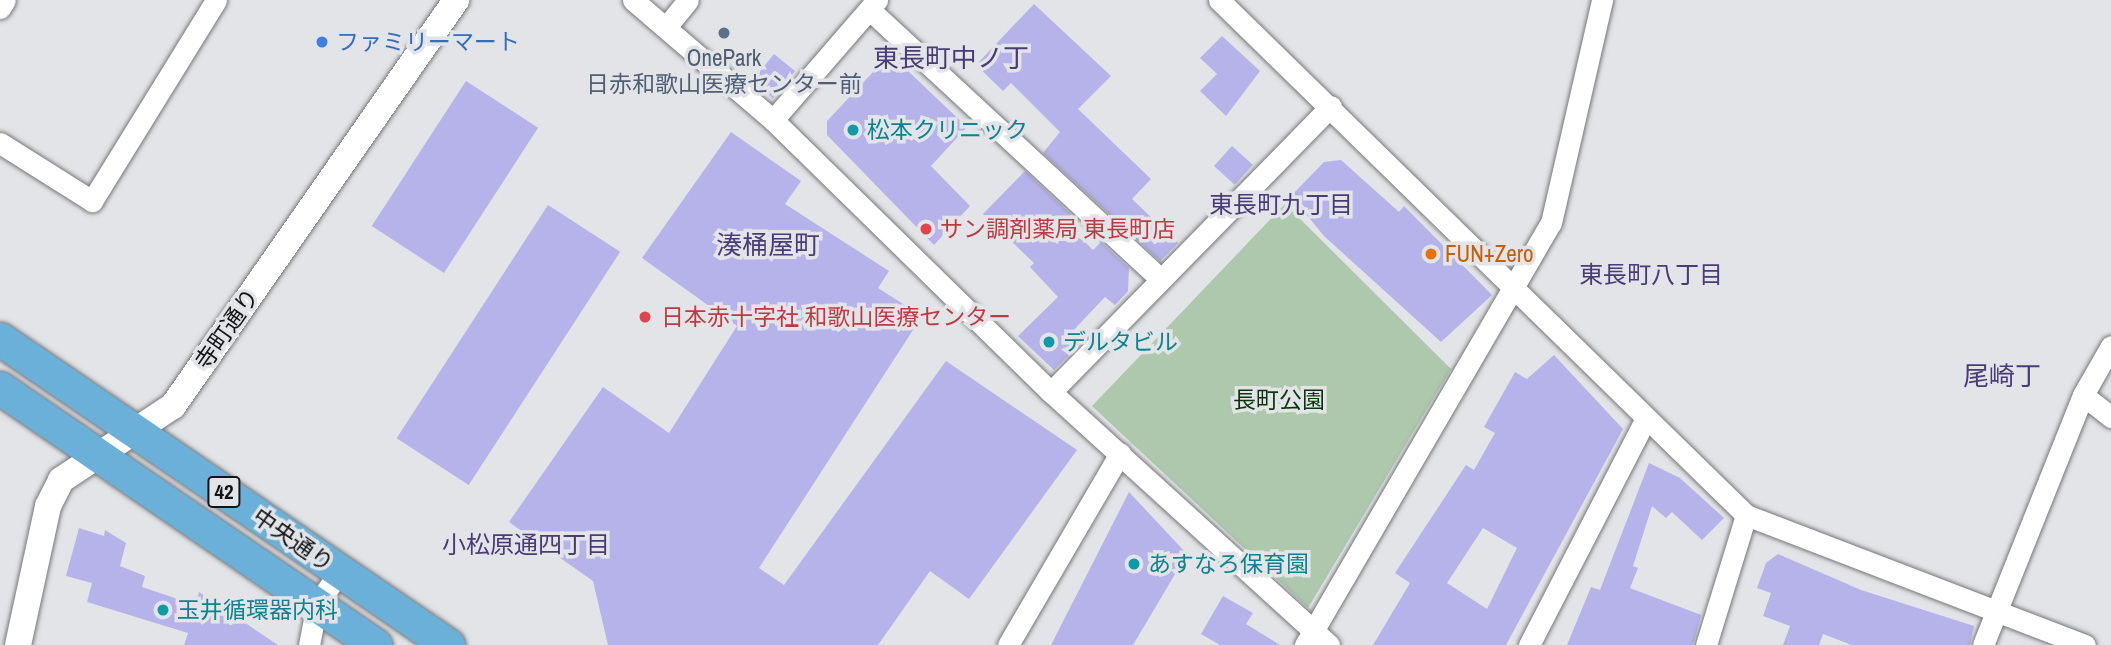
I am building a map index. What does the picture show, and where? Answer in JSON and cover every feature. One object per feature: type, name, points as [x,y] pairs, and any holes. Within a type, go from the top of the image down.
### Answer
[{"type":"highway","name":"中央通り","points":[[0,340],[448,645]]},
{"type":"highway","name":"中央通り","points":[[0,388],[376,645]]},
{"type":"street","points":[[0,8],[5,0]]},
{"type":"street","points":[[0,143],[92,201],[216,0]]},
{"type":"street","name":"寺町通り","points":[[18,645],[48,506],[76,466],[102,457],[140,434],[173,406],[456,0]]},
{"type":"street","points":[[633,0],[667,26],[773,120],[1051,391],[1120,453],[1315,641],[1510,289],[1551,223],[1602,0]]},
{"type":"street","points":[[667,26],[688,0]]},
{"type":"street","points":[[1219,0],[1331,106],[1510,289],[1746,515],[1996,608],[2085,645]]},
{"type":"street","points":[[773,120],[873,5],[1158,277]]},
{"type":"street","points":[[1051,391],[1158,277],[1331,106]]},
{"type":"street","points":[[1983,645],[2083,395],[2111,346]]},
{"type":"street","points":[[2083,395],[2111,417]]},
{"type":"street","points":[[1530,645],[1645,420]]},
{"type":"street","points":[[1008,645],[1120,453]]},
{"type":"street","points":[[1706,645],[1746,515]]},
{"type":"street","points":[[309,645],[317,604],[339,572]]},
{"type":"green space","name":"長町公園","points":[[1285,204],[1451,369],[1308,608],[1092,406]]},
{"type":"building","points":[[1034,4],[1111,76],[1078,109],[1151,179],[1132,199],[1178,243],[1160,261],[1043,153],[1060,132],[1011,83],[1003,91],[976,65]]},
{"type":"building","points":[[1222,36],[1260,71],[1226,116],[1200,91],[1217,74],[1200,58]]},
{"type":"building","points":[[774,54],[795,71],[773,98],[752,81]]},
{"type":"building","points":[[890,54],[967,127],[931,166],[970,206],[934,245],[827,135],[827,121]]},
{"type":"building","points":[[466,81],[538,128],[444,273],[372,226]]},
{"type":"building","points":[[731,132],[801,181],[785,204],[889,271],[878,288],[922,316],[759,568],[784,585],[946,361],[1077,450],[969,599],[930,571],[878,645],[608,645],[593,581],[509,522],[603,387],[669,433],[737,326],[642,258]]},
{"type":"building","points":[[1232,146],[1253,165],[1235,185],[1214,166]]},
{"type":"building","points":[[1341,160],[1399,212],[1404,206],[1492,295],[1441,342],[1324,236],[1291,196],[1324,162]]},
{"type":"building","points":[[1025,171],[1071,214],[1064,221],[1093,250],[1101,242],[1129,268],[1128,291],[1115,305],[1105,297],[1067,337],[1077,347],[1054,370],[1018,336],[1058,297],[1030,267],[1034,263],[983,214]]},
{"type":"building","points":[[548,205],[620,252],[469,485],[397,438]]},
{"type":"building","points":[[1554,355],[1623,429],[1506,645],[1373,645],[1410,583],[1395,573],[1466,465],[1474,470],[1495,433],[1484,427],[1515,372],[1527,379]],"holes":[[[1483,528],[1517,548],[1487,609],[1447,583]]]},
{"type":"building","points":[[1649,463],[1680,478],[1724,518],[1702,540],[1672,512],[1666,518],[1652,506],[1633,566],[1638,568],[1630,588],[1701,615],[1693,645],[1567,645],[1591,587],[1600,590]]},
{"type":"building","name":"あすなろ保育園","points":[[1129,492],[1187,554],[1133,645],[1051,645]]},
{"type":"building","points":[[79,528],[104,536],[105,530],[126,543],[120,566],[145,576],[142,587],[196,605],[199,592],[278,645],[184,645],[188,633],[87,602],[92,583],[66,576]]},
{"type":"building","points":[[1778,554],[1861,590],[1974,626],[1970,645],[1852,645],[1823,634],[1819,645],[1783,645],[1790,626],[1763,616],[1771,593],[1757,588],[1766,563]]},
{"type":"building","points":[[1223,596],[1253,613],[1246,624],[1280,645],[1220,645],[1201,634]]},
{"type":"place","name":"OnePark 日赤和歌山医療センター前","points":[[724,33]]},
{"type":"place","name":"ファミリーマート","points":[[322,42]]},
{"type":"place","name":"松本クリニック","points":[[853,130]]},
{"type":"place","name":"サン調剤薬局 東長町店","points":[[926,229]]},
{"type":"place","name":"FUN+Zero","points":[[1431,254]]},
{"type":"place","name":"日本赤十字社 和歌山医療センター","points":[[645,317]]},
{"type":"place","name":"デルタビル","points":[[1049,342]]},
{"type":"place","name":"あすなろ保育園","points":[[1134,564]]},
{"type":"place","name":"玉井循環器内科","points":[[163,610]]},
{"type":"district","name":"東長町中ノ丁","points":[[951,58]]},
{"type":"district","name":"東長町九丁目","points":[[1281,205]]},
{"type":"district","name":"湊桶屋町","points":[[768,245]]},
{"type":"district","name":"東長町八丁目","points":[[1651,275]]},
{"type":"district","name":"尾崎丁","points":[[2002,376]]},
{"type":"district","name":"小松原通四丁目","points":[[526,545]]}]
